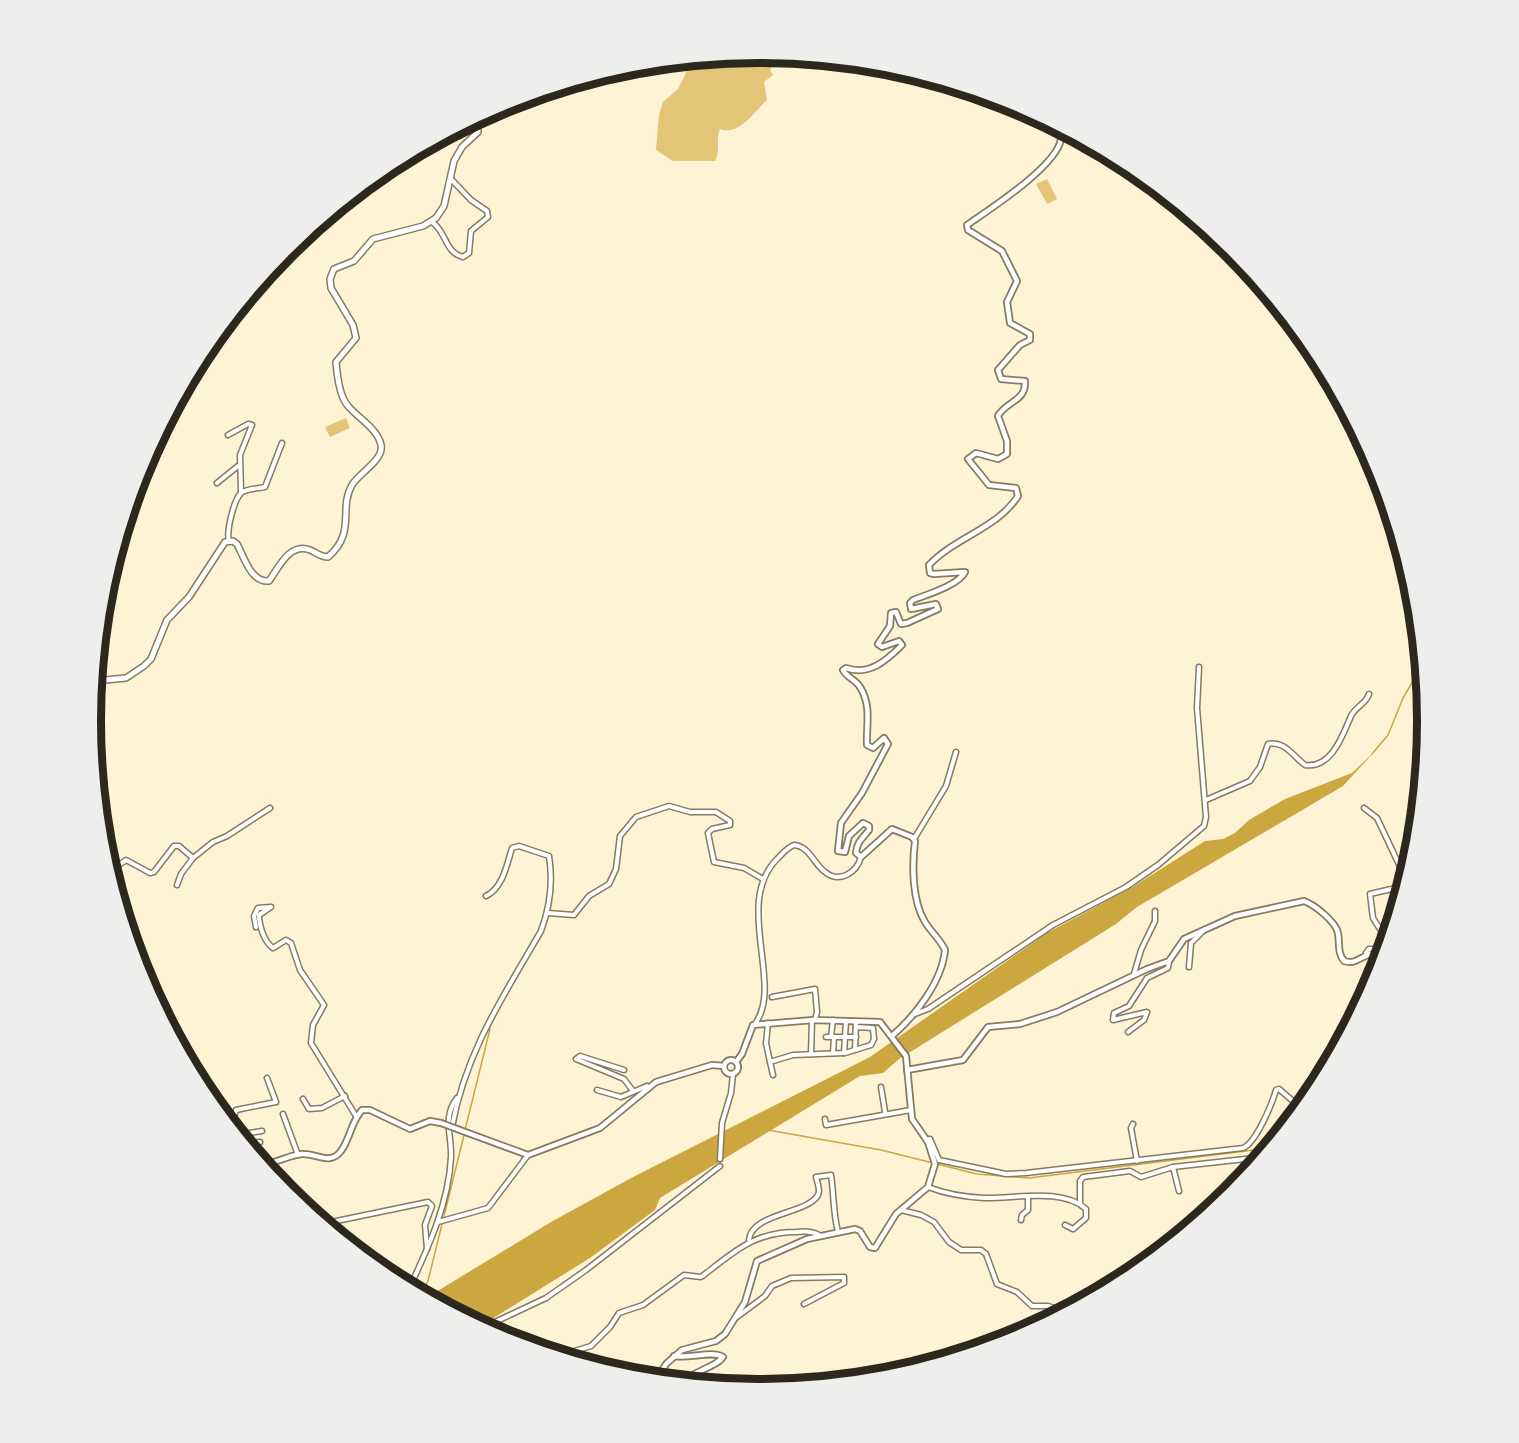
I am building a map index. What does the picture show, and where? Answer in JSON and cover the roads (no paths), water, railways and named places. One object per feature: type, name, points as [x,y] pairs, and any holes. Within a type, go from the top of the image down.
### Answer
[{"type":"main road","points":[[102,679],[126,678],[151,659],[167,620],[202,580],[221,544],[228,541],[237,544],[256,578],[266,582],[290,554],[307,549],[328,558],[341,543],[352,485],[379,455],[381,447],[378,438],[348,406],[341,393],[336,362],[355,342],[356,334],[332,288],[331,276],[338,266],[354,261],[374,239],[432,222],[444,206],[458,153],[478,132],[478,127]]},
{"type":"street","points":[[861,857],[856,853],[856,847],[859,839],[868,832],[869,826],[865,823],[859,825],[849,836],[845,852],[841,853],[837,849],[839,828],[862,793],[888,741],[886,738],[873,748],[867,746],[866,700],[858,684],[843,670],[846,668],[855,672],[867,670],[886,661],[902,645],[899,641],[882,647],[878,644],[890,626],[891,613],[896,612],[901,624],[938,609],[936,604],[916,610],[911,609],[910,603],[912,600],[930,595],[961,578],[965,572],[934,574],[930,573],[929,565],[951,546],[1007,509],[1018,496],[1016,488],[996,487],[985,482],[968,459],[976,453],[998,459],[1007,454],[1007,441],[998,416],[1002,409],[1020,398],[1026,381],[1001,379],[998,370],[1020,345],[1030,340],[1030,334],[1010,323],[1007,302],[1017,281],[1002,251],[968,230],[967,225],[986,213],[1054,155],[1061,139],[1060,136]]},
{"type":"street","points":[[432,222],[440,228],[450,250],[463,257],[469,253],[471,231],[488,217],[487,211],[471,200],[451,179]]},
{"type":"street","points":[[228,435],[248,424],[252,425],[241,448],[239,466],[241,492],[228,523],[228,541]]},
{"type":"street","points":[[241,492],[265,487],[282,443]]},
{"type":"street","points":[[217,483],[239,466]]},
{"type":"street","points":[[915,1014],[928,1009],[1053,925],[1126,887],[1158,865],[1204,826],[1205,800],[1198,719],[1199,667]]},
{"type":"street","points":[[1205,800],[1250,781],[1260,767],[1265,747],[1272,743],[1285,747],[1305,765],[1317,764],[1335,751],[1349,726],[1351,716],[1367,700],[1369,694]]},
{"type":"street","points":[[892,1037],[915,1014],[940,968],[945,950],[926,923],[919,905],[913,860],[914,839],[946,786],[956,752]]},
{"type":"street","points":[[548,913],[569,916],[580,911],[590,896],[604,889],[614,877],[620,836],[630,821],[665,806],[690,812],[713,811],[730,821],[730,825],[709,831],[714,862],[739,867],[763,879]]},
{"type":"street","points":[[177,885],[181,874],[193,858],[213,842],[227,836],[270,808]]},
{"type":"street","points":[[1364,808],[1377,818],[1401,869]]},
{"type":"street","points":[[724,1066],[726,1073],[733,1074],[738,1071],[736,1062],[742,1054],[753,1025],[758,1020],[765,985],[759,934],[763,879],[770,864],[794,846],[804,849],[826,874],[847,876],[854,872],[861,857],[892,829],[914,839]]},
{"type":"street","points":[[118,866],[126,860],[150,873],[154,872],[174,846],[179,846],[193,858]]},
{"type":"street","points":[[452,1127],[457,1098],[476,1045],[541,931],[548,913],[551,899],[550,857],[547,854],[519,846],[512,848],[504,876],[492,893],[486,896]]},
{"type":"street","points":[[1383,934],[1372,918],[1370,894],[1397,888]]},
{"type":"street","points":[[1128,1032],[1144,1020],[1147,1012],[1113,1020],[1114,1012],[1129,1006],[1147,978],[1168,968],[1169,961],[1185,939],[1235,916],[1304,901],[1335,925],[1338,932],[1339,950],[1344,961],[1354,963],[1369,949],[1377,949]]},
{"type":"street","points":[[256,927],[254,916],[258,908],[271,907],[260,915],[259,922],[269,946],[273,948],[286,940],[291,943],[300,970],[324,1005],[313,1025],[311,1043],[356,1116]]},
{"type":"street","points":[[1134,974],[1141,950],[1155,921],[1155,911]]},
{"type":"street","points":[[1189,967],[1191,943],[1205,929]]},
{"type":"street","points":[[1366,953],[1375,953]]},
{"type":"street","points":[[907,1070],[963,1060],[988,1028],[993,1025],[1020,1024],[1057,1012],[1134,974],[1169,961]]},
{"type":"street","points":[[772,997],[815,989],[817,1012],[813,1020],[811,1054]]},
{"type":"street","points":[[753,1025],[833,1020],[870,1027],[875,1031],[871,1045],[855,1050],[844,1053],[793,1055],[770,1062]]},
{"type":"street","points":[[832,1053],[833,1020]]},
{"type":"street","points":[[844,1053],[846,1021]]},
{"type":"street","points":[[737,1317],[745,1302],[757,1262],[790,1244],[838,1232],[860,1231],[870,1247],[875,1248],[900,1210],[928,1187],[932,1179],[934,1164],[927,1141],[912,1119],[906,1056],[880,1022],[856,1024]]},
{"type":"street","points":[[768,1023],[766,1043],[773,1075]]},
{"type":"street","points":[[855,1050],[856,1024]]},
{"type":"street","points":[[831,1037],[856,1037]]},
{"type":"street","points":[[624,1070],[580,1056],[576,1059],[624,1080],[633,1090]]},
{"type":"street","points":[[724,1066],[728,1061],[736,1062]]},
{"type":"street","points":[[597,1090],[616,1097],[666,1078],[712,1065],[724,1066]]},
{"type":"street","points":[[720,1159],[722,1123],[731,1093],[733,1074]]},
{"type":"street","points":[[234,1118],[236,1110],[276,1102],[267,1078]]},
{"type":"street","points":[[439,1222],[488,1208],[494,1204],[528,1155],[600,1128],[647,1086]]},
{"type":"street","points":[[881,1087],[885,1112]]},
{"type":"street","points":[[927,1141],[930,1139],[939,1160],[1006,1174],[1137,1161],[1249,1146],[1269,1112],[1276,1090],[1279,1089],[1295,1104]]},
{"type":"street","points":[[303,1099],[309,1108],[322,1108],[345,1096]]},
{"type":"street","points":[[413,1281],[439,1222],[451,1155],[447,1129],[452,1105],[457,1098]]},
{"type":"street","points":[[272,1164],[298,1155],[328,1159],[335,1156],[341,1151],[356,1116],[362,1110],[370,1110],[410,1129],[430,1121],[441,1123],[528,1155]]},
{"type":"street","points":[[825,1119],[826,1125],[885,1112],[911,1110]]},
{"type":"street","points":[[283,1114],[298,1155]]},
{"type":"street","points":[[1134,1124],[1131,1128],[1137,1161]]},
{"type":"street","points":[[249,1137],[249,1133],[262,1131]]},
{"type":"street","points":[[254,1143],[261,1142]]},
{"type":"street","points":[[1080,1203],[1080,1181],[1083,1177],[1130,1171],[1141,1177],[1173,1167],[1253,1158]]},
{"type":"street","points":[[494,1324],[546,1298],[586,1270],[720,1166]]},
{"type":"street","points":[[1173,1167],[1179,1191]]},
{"type":"street","points":[[749,1241],[756,1228],[818,1196],[816,1177],[825,1174],[831,1175],[835,1203],[834,1216],[838,1232]]},
{"type":"street","points":[[928,1187],[954,1195],[981,1198],[1058,1197],[1080,1203],[1086,1209],[1086,1218],[1072,1229],[1065,1225]]},
{"type":"street","points":[[1021,1220],[1022,1215],[1028,1210],[1028,1198]]},
{"type":"street","points":[[331,1222],[424,1202],[432,1206],[425,1225],[427,1251]]},
{"type":"street","points":[[900,1210],[921,1215],[934,1222],[949,1242],[961,1250],[981,1250],[986,1254],[997,1284],[1017,1292],[1028,1304],[1055,1310]]},
{"type":"street","points":[[571,1352],[591,1346],[623,1309],[643,1305],[684,1275],[701,1277],[749,1241],[786,1232],[814,1232],[819,1235]]},
{"type":"street","points":[[661,1372],[674,1356],[688,1348],[716,1341],[737,1317],[765,1296],[772,1286],[791,1278],[844,1277],[844,1284],[804,1304]]},
{"type":"street","points":[[674,1356],[682,1358],[717,1354],[723,1357],[723,1360],[688,1376]]},
{"type":"waterway","points":[[1372,754],[1388,735],[1403,698],[1417,675]]},
{"type":"waterway","points":[[465,1130],[490,1029]]},
{"type":"waterway","points":[[768,1130],[881,1150],[977,1174],[1029,1178],[1260,1149]]},
{"type":"waterway","points":[[424,1288],[428,1281],[464,1135]]}]
